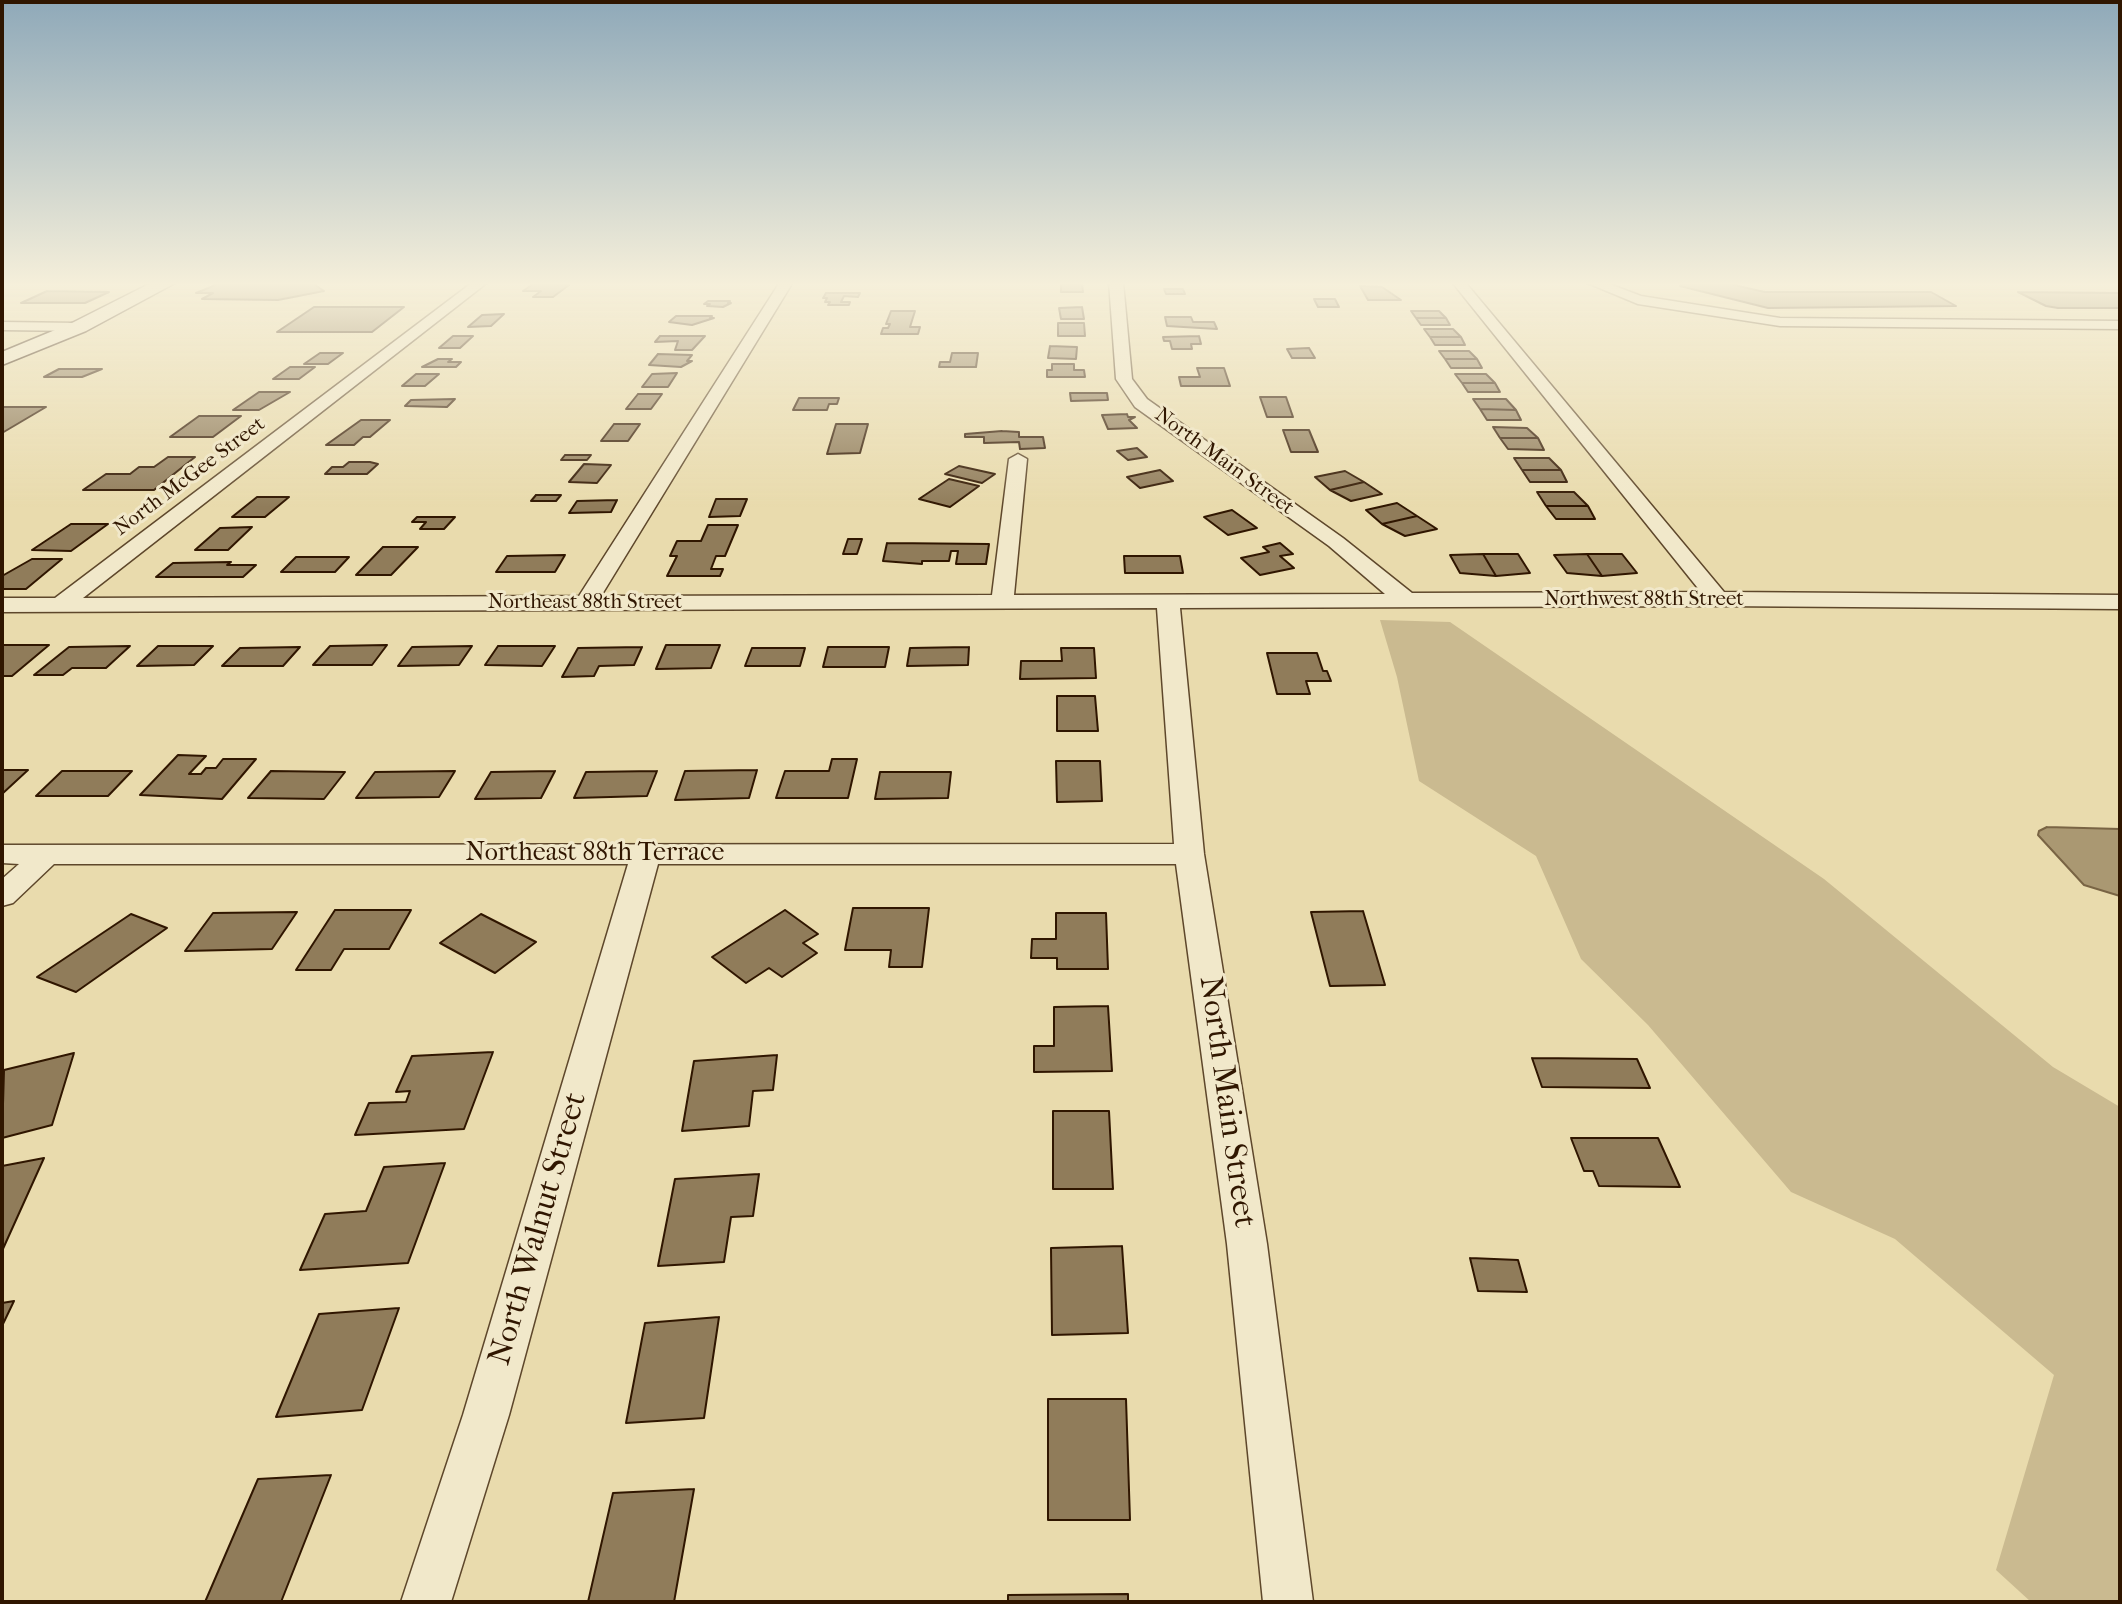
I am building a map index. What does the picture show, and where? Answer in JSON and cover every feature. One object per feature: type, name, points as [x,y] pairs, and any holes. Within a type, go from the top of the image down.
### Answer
[{"type":"main road","points":[[2,376],[39,357]]},
{"type":"street","name":"North McGee Street","points":[[59,606],[384,357]]},
{"type":"street","points":[[586,603],[740,357]]},
{"type":"street","name":"North Main Street","points":[[1122,357],[1124,379],[1141,403],[1336,542],[1406,600]]},
{"type":"street","points":[[1519,357],[1718,599]]},
{"type":"street","points":[[1002,602],[1018,459]]},
{"type":"street","name":"Northwest 88th Street","points":[[1168,602],[1718,599],[2120,602]]},
{"type":"street","name":"Northeast 88th Street","points":[[2,606],[1168,602]]},
{"type":"street","name":"North Main Street","points":[[1168,602],[1189,854],[1247,1244],[1288,1602]]},
{"type":"street","name":"Northeast 88th Terrace","points":[[2,854],[1189,854]]},
{"type":"street","points":[[2,896],[47,854]]},
{"type":"street","name":"North Walnut Street","points":[[426,1602],[486,1415],[646,854]]},
{"type":"shaded area","points":[[1380,620],[1450,622],[1824,879],[2053,1067],[2120,1107],[2120,1602],[2031,1602],[1996,1570],[2054,1375],[1895,1239],[1791,1192],[1648,1025],[1581,959],[1536,856],[1419,781],[1397,677]]},
{"type":"shaded area","points":[[2047,827],[2120,829],[2120,896],[2084,885],[2038,835],[2039,831]]},
{"type":"building","points":[[314,357],[338,357],[328,364],[304,364]]},
{"type":"building","points":[[656,357],[690,357],[687,361],[692,361],[681,367],[649,365]]},
{"type":"building","points":[[951,357],[977,357],[976,367],[939,367],[940,362],[950,362]]},
{"type":"building","points":[[1048,357],[1076,357],[1076,359]]},
{"type":"building","points":[[1443,357],[1477,359],[1445,359]]},
{"type":"building","points":[[438,359],[461,362],[456,367],[422,367]]},
{"type":"building","points":[[1445,359],[1477,359],[1482,368],[1451,368]]},
{"type":"building","points":[[1052,364],[1074,364],[1074,370],[1084,370],[1085,377],[1047,377],[1047,370],[1052,370]]},
{"type":"building","points":[[290,367],[315,367],[299,379],[273,379]]},
{"type":"building","points":[[1197,368],[1224,368],[1230,386],[1181,386],[1179,377],[1200,377]]},
{"type":"building","points":[[59,369],[102,369],[82,377],[44,377]]},
{"type":"building","points":[[677,373],[668,387],[642,387],[652,374]]},
{"type":"building","points":[[416,374],[439,374],[425,386],[402,386]]},
{"type":"building","points":[[1455,374],[1486,374],[1495,383],[1462,383]]},
{"type":"building","points":[[1462,383],[1495,383],[1500,392],[1468,392]]},
{"type":"building","points":[[259,392],[290,392],[259,410],[233,410]]},
{"type":"building","points":[[1070,393],[1107,393],[1108,400],[1071,401]]},
{"type":"building","points":[[638,394],[662,394],[651,409],[626,409]]},
{"type":"building","points":[[1260,397],[1286,397],[1293,417],[1267,417]]},
{"type":"building","points":[[799,398],[839,398],[837,404],[829,404],[827,410],[793,410]]},
{"type":"building","points":[[455,399],[447,407],[405,406],[411,400]]},
{"type":"building","points":[[1473,399],[1506,399],[1516,410],[1480,409]]},
{"type":"building","points":[[2,407],[46,407],[2,433]]},
{"type":"building","points":[[1480,409],[1516,410],[1521,420],[1487,420]]},
{"type":"building","points":[[1127,414],[1128,417],[1135,417],[1129,420],[1137,428],[1108,429],[1102,415]]},
{"type":"building","points":[[199,416],[241,416],[213,437],[170,437]]},
{"type":"building","points":[[361,420],[390,420],[370,437],[363,437],[354,445],[326,445]]},
{"type":"building","points":[[614,424],[640,424],[628,441],[601,441]]},
{"type":"building","points":[[836,424],[868,424],[860,453],[827,454]]},
{"type":"building","points":[[1493,427],[1527,428],[1538,438],[1500,438]]},
{"type":"building","points":[[1283,430],[1309,430],[1318,452],[1291,452]]},
{"type":"building","points":[[1019,432],[1019,437],[1043,437],[1045,448],[1020,449],[1019,442],[984,443],[984,437],[965,437],[965,434]]},
{"type":"building","points":[[1500,438],[1538,438],[1544,450],[1508,449]]},
{"type":"building","points":[[1137,448],[1147,457],[1128,460],[1117,451]]},
{"type":"building","points":[[565,455],[591,455],[587,460],[561,460]]},
{"type":"building","points":[[168,457],[195,457],[154,490],[83,490],[106,474],[130,474],[139,467],[154,467]]},
{"type":"building","points":[[1514,458],[1549,458],[1561,470],[1522,470]]},
{"type":"building","points":[[349,462],[378,464],[367,474],[325,474],[332,467],[343,467]]},
{"type":"building","points":[[584,464],[611,465],[597,483],[569,482]]},
{"type":"building","points":[[959,466],[995,474],[982,483],[945,474]]},
{"type":"building","points":[[1160,470],[1173,481],[1140,488],[1127,477]]},
{"type":"building","points":[[1522,470],[1561,470],[1567,482],[1530,482]]},
{"type":"building","points":[[1345,471],[1364,482],[1330,490],[1315,477]]},
{"type":"building","points":[[949,479],[979,486],[950,507],[919,499]]},
{"type":"building","points":[[1364,482],[1382,494],[1351,501],[1330,490]]},
{"type":"building","points":[[1537,492],[1574,492],[1588,506],[1546,506]]},
{"type":"building","points":[[536,495],[561,495],[556,501],[531,501]]},
{"type":"building","points":[[257,497],[289,497],[265,517],[232,517]]},
{"type":"building","points":[[716,499],[747,499],[740,516],[709,517]]},
{"type":"building","points":[[617,500],[611,512],[569,513],[577,501]]},
{"type":"building","points":[[1397,503],[1417,516],[1382,524],[1366,510]]},
{"type":"building","points":[[1546,506],[1588,506],[1595,519],[1556,519]]},
{"type":"building","points":[[1232,510],[1257,528],[1228,535],[1204,517]]},
{"type":"building","points":[[1417,516],[1437,529],[1405,536],[1382,524]]},
{"type":"building","points":[[417,517],[455,517],[444,529],[420,529],[426,522],[412,522]]},
{"type":"building","points":[[71,524],[108,524],[71,551],[32,550]]},
{"type":"building","points":[[708,525],[738,525],[725,556],[716,556],[711,569],[723,569],[720,576],[667,576],[677,556],[670,556],[677,541],[701,541]]},
{"type":"building","points":[[252,527],[228,550],[195,550],[220,528]]},
{"type":"building","points":[[848,539],[862,539],[857,554],[843,554]]},
{"type":"building","points":[[887,543],[989,544],[986,564],[956,564],[958,551],[951,551],[949,561],[922,561],[922,564],[883,561]]},
{"type":"building","points":[[1280,543],[1293,554],[1280,556],[1294,568],[1260,575],[1241,558],[1269,552],[1263,547]]},
{"type":"building","points":[[383,547],[418,547],[391,575],[356,575]]},
{"type":"building","points":[[1483,554],[1496,576],[1460,573],[1450,555]]},
{"type":"building","points":[[1483,554],[1518,554],[1530,573],[1496,576]]},
{"type":"building","points":[[1587,554],[1602,576],[1567,573],[1554,555]]},
{"type":"building","points":[[1587,554],[1622,554],[1637,573],[1602,576]]},
{"type":"building","points":[[565,555],[555,572],[496,572],[507,556]]},
{"type":"building","points":[[1124,556],[1180,556],[1183,573],[1125,573]]},
{"type":"building","points":[[296,557],[349,557],[335,572],[281,572]]},
{"type":"building","points":[[32,559],[62,559],[26,589],[2,589],[2,576]]},
{"type":"building","points":[[231,562],[227,565],[256,565],[243,577],[156,577],[173,563]]},
{"type":"building","points":[[2,645],[49,645],[12,676],[2,676]]},
{"type":"building","points":[[387,645],[372,665],[313,665],[330,646]]},
{"type":"building","points":[[666,645],[720,645],[711,668],[656,669]]},
{"type":"building","points":[[130,646],[106,668],[72,668],[63,675],[34,675],[69,647]]},
{"type":"building","points":[[158,646],[213,646],[194,665],[137,666]]},
{"type":"building","points":[[472,646],[459,665],[398,666],[412,647]]},
{"type":"building","points":[[498,646],[555,646],[542,666],[485,665]]},
{"type":"building","points":[[300,647],[283,666],[222,666],[240,648]]},
{"type":"building","points":[[642,647],[634,665],[599,666],[594,676],[562,677],[578,648]]},
{"type":"building","points":[[828,647],[889,647],[885,667],[823,667]]},
{"type":"building","points":[[969,647],[968,665],[907,666],[910,648]]},
{"type":"building","points":[[752,648],[805,648],[800,666],[745,666]]},
{"type":"building","points":[[1061,648],[1094,648],[1096,678],[1020,679],[1021,661],[1062,661]]},
{"type":"building","points":[[1267,653],[1317,653],[1323,671],[1327,671],[1331,681],[1306,681],[1310,694],[1277,694]]},
{"type":"building","points":[[1057,696],[1095,696],[1098,731],[1057,731]]},
{"type":"building","points":[[178,755],[206,756],[189,774],[201,774],[206,768],[216,768],[223,759],[256,759],[222,799],[140,795]]},
{"type":"building","points":[[832,759],[857,759],[848,798],[776,798],[785,771],[829,771]]},
{"type":"building","points":[[1056,761],[1100,761],[1102,801],[1057,802]]},
{"type":"building","points":[[2,770],[28,770],[2,794]]},
{"type":"building","points":[[757,770],[749,798],[675,800],[685,771]]},
{"type":"building","points":[[62,771],[132,771],[108,796],[36,796]]},
{"type":"building","points":[[271,771],[345,772],[324,799],[248,798]]},
{"type":"building","points":[[455,771],[439,797],[356,798],[375,772]]},
{"type":"building","points":[[555,771],[541,798],[475,799],[491,772]]},
{"type":"building","points":[[657,771],[647,796],[574,798],[586,772]]},
{"type":"building","points":[[880,772],[951,772],[948,798],[875,799]]},
{"type":"building","points":[[853,908],[929,908],[922,967],[889,967],[891,950],[845,950]]},
{"type":"building","points":[[335,910],[411,910],[389,949],[344,949],[331,970],[296,970]]},
{"type":"building","points":[[785,910],[818,934],[803,943],[817,953],[782,977],[769,968],[746,983],[712,957]]},
{"type":"building","points":[[1363,911],[1385,985],[1330,986],[1311,912]]},
{"type":"building","points":[[297,912],[272,949],[185,951],[213,913]]},
{"type":"building","points":[[1056,913],[1106,913],[1108,969],[1057,969],[1057,958],[1031,958],[1032,939],[1056,939]]},
{"type":"building","points":[[131,914],[167,928],[76,992],[37,977]]},
{"type":"building","points":[[481,914],[536,942],[495,973],[440,943]]},
{"type":"building","points":[[1108,1006],[1112,1071],[1034,1072],[1034,1046],[1054,1046],[1054,1007]]},
{"type":"building","points":[[493,1052],[464,1129],[355,1135],[369,1103],[406,1102],[410,1091],[396,1092],[412,1056]]},
{"type":"building","points":[[74,1053],[52,1125],[2,1138],[4,1070]]},
{"type":"building","points":[[777,1055],[773,1090],[753,1091],[749,1126],[682,1131],[694,1061]]},
{"type":"building","points":[[1532,1058],[1637,1059],[1650,1088],[1542,1087]]},
{"type":"building","points":[[1053,1111],[1109,1111],[1113,1189],[1053,1189]]},
{"type":"building","points":[[1571,1138],[1658,1138],[1680,1187],[1599,1186],[1593,1171],[1584,1171]]},
{"type":"building","points":[[44,1158],[2,1251],[2,1166]]},
{"type":"building","points":[[445,1163],[408,1263],[300,1270],[325,1214],[366,1211],[384,1167]]},
{"type":"building","points":[[759,1174],[753,1216],[731,1217],[724,1262],[658,1266],[675,1179]]},
{"type":"building","points":[[1122,1246],[1128,1333],[1052,1335],[1051,1248]]},
{"type":"building","points":[[1470,1258],[1518,1260],[1527,1292],[1478,1291]]},
{"type":"building","points":[[14,1301],[2,1326],[2,1303]]},
{"type":"building","points":[[399,1308],[362,1410],[276,1417],[319,1314]]},
{"type":"building","points":[[719,1317],[704,1418],[626,1423],[645,1323]]},
{"type":"building","points":[[1048,1399],[1126,1399],[1130,1520],[1048,1520]]},
{"type":"building","points":[[331,1475],[281,1602],[205,1602],[258,1479]]},
{"type":"building","points":[[694,1489],[674,1602],[588,1602],[613,1493]]},
{"type":"building","points":[[1128,1594],[1128,1602],[1008,1602],[1008,1595]]}]
